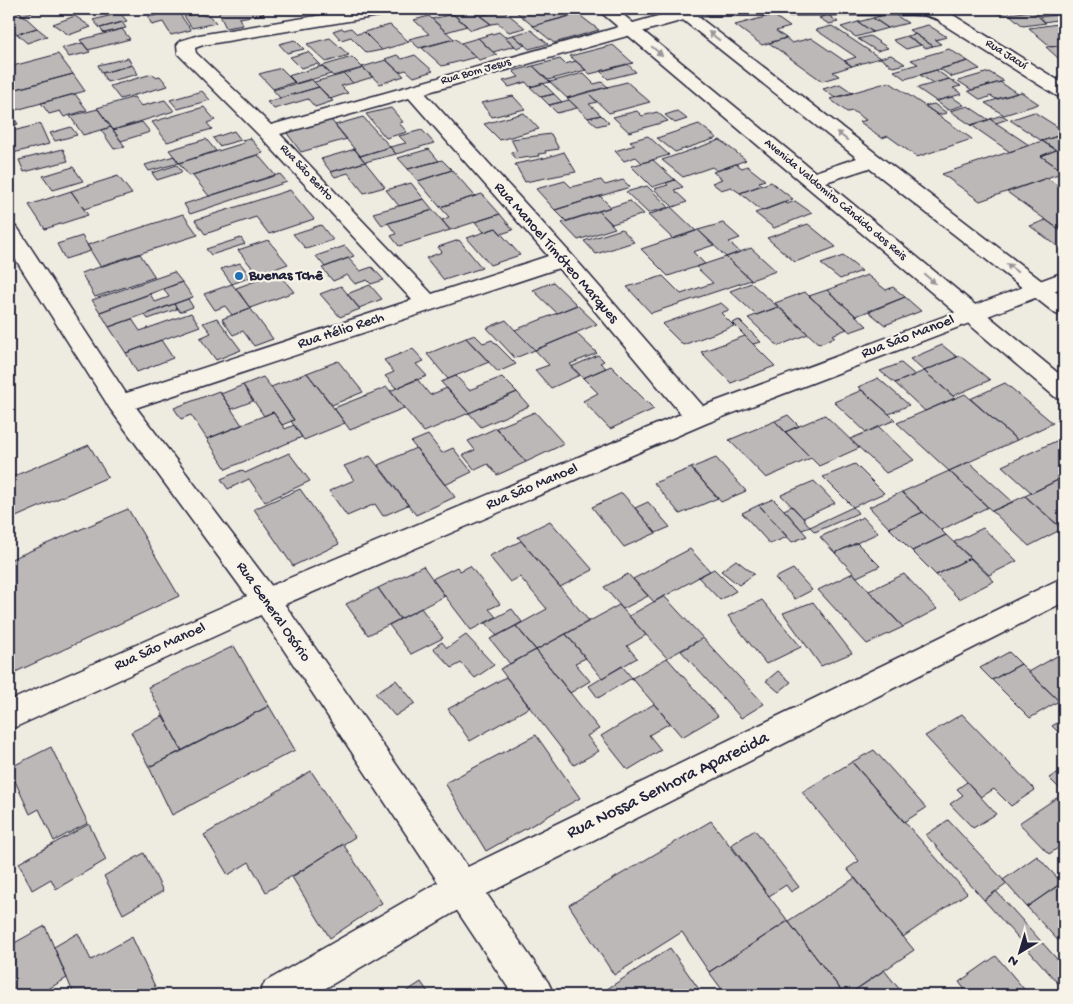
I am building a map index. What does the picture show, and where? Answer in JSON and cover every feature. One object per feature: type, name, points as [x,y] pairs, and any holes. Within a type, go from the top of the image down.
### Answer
[{"type":"street","name":"Rua São Bento","points":[[391,9],[199,40],[186,45],[187,54],[267,132],[428,303]]},
{"type":"street","name":"Avenida Valdomiro Cândido dos Reis","points":[[606,9],[1064,391]]},
{"type":"street","name":"Rua Bom Jesus","points":[[267,132],[630,28],[682,11]]},
{"type":"street","points":[[682,11],[1064,309]]},
{"type":"street","name":"Rua Jacuí","points":[[947,19],[1064,92]]},
{"type":"street","name":"Rua Manoel Timóteo Marques","points":[[412,90],[563,260],[698,417]]},
{"type":"street","points":[[811,180],[873,160]]},
{"type":"street","name":"Rua General Osório","points":[[9,232],[120,404],[266,600],[535,995]]},
{"type":"street","name":"Rua Hélio Rech","points":[[120,404],[563,260]]},
{"type":"street","name":"Rua São Manoel","points":[[9,716],[266,600],[698,417],[1064,279]]},
{"type":"street","name":"Rua Nossa Senhora Aparecida","points":[[278,995],[462,888],[1064,588]]},
{"type":"lane","points":[[682,11],[907,11],[926,12],[947,19]]},
{"type":"building","points":[[15,9],[43,9],[23,15]]},
{"type":"building","points":[[154,9],[176,9],[191,30],[171,35],[163,22],[152,25],[148,17],[158,15]]},
{"type":"building","points":[[217,9],[261,9],[264,14],[239,18],[243,25],[226,28]]},
{"type":"building","points":[[447,9],[472,9],[491,24],[471,30]]},
{"type":"building","points":[[513,9],[584,9],[587,11],[533,26]]},
{"type":"building","points":[[952,9],[969,9],[971,13],[954,13]]},
{"type":"building","points":[[992,9],[1022,9],[999,14]]},
{"type":"building","points":[[16,10],[37,28],[17,34],[9,27],[9,12]]},
{"type":"building","points":[[503,10],[525,28],[509,32],[498,23],[491,24],[480,16]]},
{"type":"building","points":[[1032,11],[1046,23],[1023,26],[1009,14]]},
{"type":"building","points":[[120,13],[127,21],[100,28],[93,20]]},
{"type":"building","points":[[201,13],[204,16],[210,15],[216,23],[192,28],[184,16]]},
{"type":"building","points":[[892,13],[908,23],[888,28],[873,18]]},
{"type":"building","points":[[453,14],[467,26],[446,32],[432,19]]},
{"type":"building","points":[[578,14],[599,30],[554,43],[533,26]]},
{"type":"building","points":[[773,15],[790,27],[776,31],[786,38],[762,45],[735,25]]},
{"type":"building","points":[[828,15],[838,22],[829,24],[819,18]]},
{"type":"building","points":[[1057,15],[1063,19],[1044,22],[1039,17]]},
{"type":"building","points":[[75,16],[91,27],[69,35],[53,24]]},
{"type":"building","points":[[429,16],[454,39],[419,48],[409,39],[429,34],[414,20]]},
{"type":"building","points":[[873,18],[888,28],[873,32],[858,22]]},
{"type":"building","points":[[122,22],[126,28],[104,33],[100,28]]},
{"type":"building","points":[[858,22],[873,32],[856,37],[841,27]]},
{"type":"building","points":[[1058,24],[1064,30],[1064,45],[1051,47],[1029,28]]},
{"type":"building","points":[[390,25],[409,42],[382,50],[364,32]]},
{"type":"building","points":[[928,25],[947,37],[935,40],[941,44],[933,46],[909,30]]},
{"type":"building","points":[[832,26],[880,58],[852,66],[844,61],[856,57],[816,30]]},
{"type":"building","points":[[37,28],[47,36],[27,43],[17,34]]},
{"type":"building","points":[[342,28],[344,30],[351,28],[357,34],[364,32],[382,50],[367,53],[351,37],[341,40],[333,31]]},
{"type":"building","points":[[122,29],[130,39],[88,50],[80,40]]},
{"type":"building","points":[[531,30],[548,44],[529,49],[513,35]]},
{"type":"building","points":[[499,32],[515,46],[493,52],[478,38]]},
{"type":"building","points":[[915,34],[933,46],[926,48],[907,36]]},
{"type":"building","points":[[513,35],[525,45],[517,48],[505,37]]},
{"type":"building","points":[[870,36],[888,48],[877,51],[858,39]]},
{"type":"building","points":[[907,36],[921,45],[906,49],[893,40]]},
{"type":"building","points":[[330,38],[349,55],[326,62],[307,44]]},
{"type":"building","points":[[478,38],[497,55],[479,60],[461,43]]},
{"type":"building","points":[[786,38],[792,43],[811,38],[852,66],[833,72],[839,76],[822,81],[769,43]]},
{"type":"building","points":[[454,39],[476,57],[442,66],[422,48]]},
{"type":"building","points":[[295,40],[304,49],[287,53],[279,44]]},
{"type":"building","points":[[83,43],[90,52],[69,57],[62,48]]},
{"type":"building","points":[[613,45],[633,63],[590,74],[570,56]]},
{"type":"building","points":[[1064,45],[1064,57],[1058,58],[1046,47]]},
{"type":"building","points":[[949,49],[968,61],[905,79],[894,71],[918,64],[911,60]]},
{"type":"building","points":[[308,52],[322,66],[320,67],[317,64],[301,68],[290,57]]},
{"type":"building","points":[[58,54],[73,74],[9,91],[9,67]]},
{"type":"building","points":[[397,55],[402,59],[415,55],[433,71],[414,77],[406,70],[399,72],[385,59]]},
{"type":"building","points":[[891,55],[905,64],[893,67],[880,58]]},
{"type":"building","points":[[352,57],[363,68],[333,76],[322,66]]},
{"type":"building","points":[[128,58],[132,65],[102,73],[98,65]]},
{"type":"building","points":[[560,59],[565,64],[576,61],[586,70],[548,80],[533,66]]},
{"type":"building","points":[[386,60],[404,76],[380,84],[362,67]]},
{"type":"building","points":[[968,61],[980,69],[952,77],[940,69]]},
{"type":"building","points":[[627,64],[636,72],[608,79],[600,71]]},
{"type":"building","points":[[132,65],[138,74],[107,82],[102,73]]},
{"type":"building","points":[[322,66],[331,74],[296,84],[288,76]]},
{"type":"building","points":[[533,66],[550,82],[530,87],[526,82],[509,87],[503,81],[519,77],[513,71]]},
{"type":"building","points":[[281,68],[295,82],[273,89],[259,74]]},
{"type":"building","points":[[363,68],[373,77],[353,83],[344,74]]},
{"type":"building","points":[[936,70],[949,79],[933,83],[920,75]]},
{"type":"building","points":[[989,72],[1004,81],[972,90],[958,81]]},
{"type":"building","points":[[583,73],[594,84],[602,82],[608,87],[567,98],[550,82]]},
{"type":"building","points":[[73,74],[85,91],[9,112],[9,91]]},
{"type":"building","points":[[152,74],[155,77],[160,76],[168,86],[120,99],[110,86]]},
{"type":"building","points":[[344,74],[353,83],[341,86],[348,93],[330,99],[314,82]]},
{"type":"building","points":[[311,79],[319,87],[280,98],[273,90]]},
{"type":"building","points":[[949,79],[961,86],[953,88],[962,94],[936,101],[917,88]]},
{"type":"building","points":[[627,82],[650,102],[609,113],[587,92]]},
{"type":"building","points":[[889,82],[972,139],[917,157],[888,136],[882,138],[860,122],[866,120],[853,111],[847,112],[830,99]]},
{"type":"building","points":[[1000,82],[1017,93],[996,99],[991,96],[981,100],[968,91]]},
{"type":"building","points":[[543,83],[554,94],[541,97],[530,87]]},
{"type":"building","points":[[840,84],[853,93],[835,98],[823,89]]},
{"type":"building","points":[[319,87],[333,101],[315,107],[308,99],[274,109],[267,102]]},
{"type":"building","points":[[202,91],[210,100],[178,109],[170,100]]},
{"type":"building","points":[[587,92],[597,102],[589,104],[601,115],[588,118],[567,98]]},
{"type":"building","points":[[1021,92],[1039,104],[1004,115],[985,103]]},
{"type":"building","points":[[75,94],[87,110],[64,117],[60,111],[49,114],[41,103]]},
{"type":"building","points":[[554,94],[562,102],[549,105],[541,97]]},
{"type":"building","points":[[513,96],[525,109],[492,117],[481,103]]},
{"type":"building","points":[[134,97],[141,106],[165,100],[174,111],[113,130],[97,108]]},
{"type":"building","points":[[952,97],[964,105],[948,110],[936,101]]},
{"type":"building","points":[[569,100],[577,108],[557,113],[549,105]]},
{"type":"building","points":[[934,104],[947,113],[938,115],[925,106]]},
{"type":"building","points":[[968,106],[989,120],[971,125],[950,111]]},
{"type":"building","points":[[204,107],[215,120],[207,123],[212,129],[167,142],[152,122]]},
{"type":"building","points":[[391,108],[403,122],[399,123],[407,132],[386,138],[366,114]]},
{"type":"building","points":[[98,109],[111,127],[83,135],[70,116]]},
{"type":"building","points":[[637,111],[642,116],[657,112],[668,121],[629,132],[613,117]]},
{"type":"building","points":[[677,111],[687,119],[675,123],[665,115]]},
{"type":"building","points":[[9,112],[18,124],[9,127]]},
{"type":"building","points":[[1034,112],[1064,131],[1064,134],[1042,141],[1010,120]]},
{"type":"building","points":[[524,113],[539,129],[500,140],[484,124]]},
{"type":"building","points":[[601,115],[609,123],[597,126],[588,118]]},
{"type":"building","points":[[1002,115],[1008,119],[996,123],[990,119]]},
{"type":"building","points":[[363,117],[390,147],[360,156],[335,125]]},
{"type":"building","points":[[990,119],[1029,145],[1010,152],[971,125]]},
{"type":"building","points":[[331,120],[347,139],[301,152],[286,132]]},
{"type":"building","points":[[142,122],[150,132],[121,141],[113,130]]},
{"type":"building","points":[[40,124],[49,144],[9,154],[9,132]]},
{"type":"building","points":[[699,124],[717,138],[675,152],[657,138]]},
{"type":"building","points":[[71,127],[77,135],[55,141],[50,133]]},
{"type":"building","points":[[111,127],[125,147],[114,149],[101,130]]},
{"type":"building","points":[[422,130],[434,143],[396,154],[390,147],[406,143],[399,136]]},
{"type":"building","points":[[234,131],[241,140],[219,146],[213,138]]},
{"type":"building","points":[[551,134],[559,149],[545,151],[546,153],[538,154],[539,156],[515,159],[511,152],[517,151],[511,139]]},
{"type":"building","points":[[1064,134],[1064,172],[1041,156],[1056,150],[1042,141]]},
{"type":"building","points":[[648,136],[669,155],[642,163],[636,157],[624,161],[615,151],[635,145],[630,141]]},
{"type":"building","points":[[250,138],[263,153],[189,176],[179,163],[244,143],[242,140]]},
{"type":"building","points":[[206,139],[216,151],[179,163],[169,150]]},
{"type":"building","points":[[720,140],[746,160],[717,171],[712,167],[683,177],[662,160]]},
{"type":"building","points":[[1042,141],[1056,150],[1041,156],[1064,172],[980,201],[942,174]]},
{"type":"building","points":[[390,147],[396,154],[365,162],[360,156]]},
{"type":"building","points":[[63,149],[68,161],[24,172],[19,160]]},
{"type":"building","points":[[355,149],[365,162],[331,172],[321,159]]},
{"type":"building","points":[[429,149],[439,161],[408,169],[398,158]]},
{"type":"building","points":[[564,152],[576,172],[525,182],[515,164],[545,158]]},
{"type":"building","points":[[258,155],[275,175],[209,196],[192,175]]},
{"type":"building","points":[[174,156],[179,163],[149,171],[145,165]]},
{"type":"building","points":[[442,160],[452,170],[418,181],[408,169]]},
{"type":"building","points":[[653,160],[675,180],[652,187],[631,166]]},
{"type":"building","points":[[365,162],[385,187],[364,193],[348,173],[335,177],[331,172]]},
{"type":"building","points":[[736,164],[742,168],[747,166],[765,180],[759,182],[762,185],[740,193],[731,187],[721,190],[712,183],[722,179],[713,172]]},
{"type":"building","points":[[177,165],[182,172],[157,180],[152,173]]},
{"type":"building","points":[[73,167],[83,181],[53,190],[43,176]]},
{"type":"building","points":[[452,170],[475,196],[440,207],[418,181]]},
{"type":"building","points":[[280,174],[287,182],[190,214],[184,204]]},
{"type":"building","points":[[118,176],[132,194],[84,209],[71,191]]},
{"type":"building","points":[[1047,178],[1064,190],[1064,233],[1007,192]]},
{"type":"building","points":[[601,180],[605,185],[623,180],[630,187],[555,210],[536,189],[565,181],[571,187]]},
{"type":"building","points":[[675,180],[683,187],[674,190],[687,202],[673,207],[654,189],[668,185],[666,183]]},
{"type":"building","points":[[771,182],[793,199],[762,211],[740,193]]},
{"type":"building","points":[[411,183],[424,199],[399,206],[386,190]]},
{"type":"building","points":[[647,186],[669,207],[648,213],[626,192]]},
{"type":"building","points":[[290,190],[314,219],[269,234],[256,217],[205,234],[195,220]]},
{"type":"building","points":[[71,191],[88,215],[45,229],[29,205]]},
{"type":"building","points":[[482,194],[500,214],[450,230],[442,220],[449,217],[440,207]]},
{"type":"building","points":[[600,196],[611,207],[566,221],[555,210]]},
{"type":"building","points":[[424,199],[433,210],[382,225],[373,213]]},
{"type":"building","points":[[630,201],[644,214],[612,224],[599,211]]},
{"type":"building","points":[[795,201],[812,213],[774,228],[755,213],[785,202],[787,204]]},
{"type":"building","points":[[671,207],[696,231],[673,239],[648,215]]},
{"type":"building","points":[[433,210],[450,230],[399,246],[391,236],[396,234],[388,223]]},
{"type":"building","points":[[599,211],[615,228],[578,240],[562,223]]},
{"type":"building","points":[[183,214],[198,235],[100,266],[87,245]]},
{"type":"building","points":[[500,214],[513,230],[501,234],[496,228],[484,232],[475,222]]},
{"type":"building","points":[[1046,220],[1064,233],[1064,247],[1060,248],[1030,226]]},
{"type":"building","points":[[723,223],[740,238],[729,242],[740,252],[726,257],[698,230]]},
{"type":"building","points":[[808,224],[836,247],[795,262],[767,238]]},
{"type":"building","points":[[321,225],[333,240],[306,249],[293,234]]},
{"type":"building","points":[[496,228],[520,255],[490,265],[467,238]]},
{"type":"building","points":[[622,229],[634,242],[596,254],[584,241]]},
{"type":"building","points":[[698,230],[714,245],[693,252],[705,264],[668,276],[641,249]]},
{"type":"building","points":[[82,236],[91,251],[65,259],[57,244]]},
{"type":"building","points":[[241,238],[245,244],[211,255],[206,249]]},
{"type":"building","points":[[268,240],[288,264],[258,275],[238,250]]},
{"type":"building","points":[[459,240],[482,268],[444,280],[426,258],[442,252],[438,247]]},
{"type":"building","points":[[345,246],[354,256],[325,267],[316,256]]},
{"type":"building","points":[[751,248],[776,271],[751,280],[726,257]]},
{"type":"building","points":[[140,254],[155,277],[95,297],[81,273]]},
{"type":"building","points":[[843,256],[862,271],[840,279],[821,264]]},
{"type":"building","points":[[726,257],[751,280],[651,313],[627,287],[663,276],[681,294],[713,283],[696,267]]},
{"type":"building","points":[[348,258],[360,271],[372,267],[384,280],[371,284],[367,280],[355,284],[347,275],[333,281],[322,268]]},
{"type":"building","points":[[240,263],[251,277],[232,284],[221,269]]},
{"type":"building","points":[[174,272],[182,282],[100,312],[92,300]]},
{"type":"building","points":[[278,273],[294,292],[250,308],[236,288]]},
{"type":"building","points":[[867,275],[886,290],[893,287],[905,297],[856,316],[827,290]]},
{"type":"building","points":[[182,282],[193,297],[109,327],[100,312],[150,294],[155,302],[169,297],[164,289]]},
{"type":"building","points":[[553,282],[577,305],[557,313],[533,290]]},
{"type":"building","points":[[751,283],[778,307],[756,315],[730,291]]},
{"type":"building","points":[[232,284],[250,308],[232,315],[225,306],[215,310],[204,294]]},
{"type":"building","points":[[370,285],[382,299],[359,308],[347,294]]},
{"type":"building","points":[[341,286],[360,309],[340,317],[320,294]]},
{"type":"building","points":[[827,290],[867,326],[850,332],[809,296]]},
{"type":"building","points":[[805,292],[847,329],[832,335],[835,337],[819,344],[775,303]]},
{"type":"building","points":[[905,297],[921,311],[885,325],[869,312]]},
{"type":"building","points":[[188,299],[193,307],[180,312],[174,304]]},
{"type":"building","points":[[721,303],[729,310],[721,313],[734,326],[683,345],[662,324]]},
{"type":"building","points":[[174,304],[177,309],[148,319],[145,315]]},
{"type":"building","points":[[577,305],[597,324],[535,350],[515,330]]},
{"type":"building","points":[[778,307],[808,334],[778,346],[748,318]]},
{"type":"building","points":[[250,308],[273,339],[254,346],[243,331],[233,335],[222,319]]},
{"type":"building","points":[[191,313],[200,326],[126,353],[109,327],[132,319],[140,331]]},
{"type":"building","points":[[217,318],[241,350],[216,360],[200,338],[211,333],[203,323]]},
{"type":"building","points":[[506,320],[535,350],[515,358],[487,328]]},
{"type":"building","points":[[739,320],[761,342],[753,344],[732,323]]},
{"type":"building","points":[[576,333],[597,353],[570,364],[580,375],[551,388],[535,370],[549,365],[535,350]]},
{"type":"building","points":[[475,335],[483,343],[492,340],[516,364],[498,372],[466,338]]},
{"type":"building","points":[[745,336],[775,366],[731,383],[701,352]]},
{"type":"building","points":[[466,338],[489,362],[448,379],[427,354]]},
{"type":"building","points":[[161,340],[173,358],[137,372],[126,353]]},
{"type":"building","points":[[942,345],[957,357],[924,371],[910,359]]},
{"type":"building","points":[[413,349],[424,361],[416,364],[427,376],[396,388],[385,376],[394,372],[384,360]]},
{"type":"building","points":[[598,355],[604,361],[600,363],[606,368],[583,378],[571,367]]},
{"type":"building","points":[[960,356],[990,380],[953,396],[924,371]]},
{"type":"building","points":[[338,361],[363,392],[332,405],[307,373]]},
{"type":"building","points":[[901,363],[915,375],[895,383],[880,371]]},
{"type":"building","points":[[611,366],[654,409],[610,429],[583,401],[598,393],[583,378]]},
{"type":"building","points":[[924,371],[955,398],[925,411],[895,383]]},
{"type":"building","points":[[307,373],[345,423],[304,440],[291,421],[294,420],[271,387]]},
{"type":"building","points":[[456,376],[469,390],[502,377],[517,392],[469,413],[441,382]]},
{"type":"building","points":[[263,377],[294,420],[282,425],[273,412],[264,416],[243,385]]},
{"type":"building","points":[[878,378],[909,405],[889,414],[858,387]]},
{"type":"building","points":[[417,379],[430,395],[447,388],[469,413],[424,432],[390,391]]},
{"type":"building","points":[[1005,383],[1053,423],[1017,440],[970,399]]},
{"type":"building","points":[[243,385],[253,401],[232,409],[221,394]]},
{"type":"building","points":[[387,387],[404,408],[350,430],[334,408]]},
{"type":"building","points":[[862,390],[895,420],[866,432],[834,402]]},
{"type":"building","points":[[219,391],[242,425],[207,439],[191,415],[181,419],[174,408]]},
{"type":"building","points":[[517,392],[529,406],[481,427],[469,413]]},
{"type":"building","points":[[965,394],[1017,440],[949,471],[897,423]]},
{"type":"building","points":[[273,412],[285,429],[294,425],[302,437],[226,469],[207,439]]},
{"type":"building","points":[[535,412],[564,444],[526,462],[496,428]]},
{"type":"building","points":[[788,415],[799,426],[785,432],[775,421]]},
{"type":"building","points":[[825,415],[859,448],[819,466],[785,432]]},
{"type":"building","points":[[775,421],[811,458],[766,478],[729,440]]},
{"type":"building","points":[[879,427],[914,460],[886,473],[850,439]]},
{"type":"building","points":[[496,428],[526,462],[497,475],[488,464],[475,470],[463,455],[475,450],[468,441]]},
{"type":"building","points":[[428,435],[442,453],[453,448],[472,472],[445,485],[411,442]]},
{"type":"building","points":[[1056,441],[1064,448],[1064,477],[1032,493],[1002,466]]},
{"type":"building","points":[[89,445],[108,477],[9,520],[9,478]]},
{"type":"building","points":[[416,448],[455,497],[416,515],[378,465]]},
{"type":"building","points":[[289,453],[310,481],[265,502],[249,479],[228,489],[221,479],[242,470],[245,473]]},
{"type":"building","points":[[370,456],[408,505],[383,516],[375,504],[347,516],[329,491],[354,480],[344,466]]},
{"type":"building","points":[[716,458],[746,491],[721,502],[691,468]]},
{"type":"building","points":[[969,462],[1013,502],[992,511],[949,471]]},
{"type":"building","points":[[855,464],[884,493],[853,507],[823,477]]},
{"type":"building","points":[[691,468],[718,498],[680,514],[654,483]]},
{"type":"building","points":[[949,471],[988,507],[941,530],[902,492]]},
{"type":"building","points":[[1064,477],[1064,522],[1058,525],[1025,496]]},
{"type":"building","points":[[814,481],[835,503],[803,518],[781,495]]},
{"type":"building","points":[[300,489],[339,544],[293,566],[254,509]]},
{"type":"building","points":[[902,492],[923,512],[889,528],[869,507]]},
{"type":"building","points":[[622,493],[656,533],[624,547],[592,507]]},
{"type":"building","points":[[1025,496],[1062,529],[1029,546],[992,511]]},
{"type":"building","points":[[773,499],[807,536],[792,542],[759,505]]},
{"type":"building","points":[[648,502],[670,527],[656,533],[635,508]]},
{"type":"building","points":[[759,505],[787,537],[770,544],[742,513]]},
{"type":"building","points":[[792,506],[810,527],[802,530],[784,510]]},
{"type":"building","points":[[853,507],[858,513],[815,532],[810,527]]},
{"type":"building","points":[[128,509],[179,596],[9,675],[9,560]]},
{"type":"building","points":[[923,512],[946,535],[912,551],[889,528]]},
{"type":"building","points":[[863,517],[878,533],[835,553],[820,537]]},
{"type":"building","points":[[550,521],[593,570],[560,587],[518,537]]},
{"type":"building","points":[[983,528],[1017,561],[989,575],[954,542]]},
{"type":"building","points":[[946,535],[970,558],[936,575],[912,551]]},
{"type":"building","points":[[521,541],[589,621],[536,650],[516,626],[547,609],[520,577],[510,582],[489,556]]},
{"type":"building","points":[[857,543],[880,566],[857,577],[835,553]]},
{"type":"building","points":[[690,549],[710,571],[654,602],[633,579]]},
{"type":"building","points":[[970,558],[994,581],[959,599],[936,575]]},
{"type":"building","points":[[736,560],[754,574],[739,585],[721,571]]},
{"type":"building","points":[[423,566],[445,596],[400,619],[378,588]]},
{"type":"building","points":[[470,566],[500,604],[489,609],[496,617],[471,630],[432,579],[457,567],[460,571]]},
{"type":"building","points":[[714,569],[736,591],[720,600],[698,577]]},
{"type":"building","points":[[793,569],[812,590],[795,599],[775,578]]},
{"type":"building","points":[[853,573],[903,627],[867,644],[818,590]]},
{"type":"building","points":[[628,574],[648,596],[623,609],[604,587]]},
{"type":"building","points":[[904,574],[937,609],[903,627],[869,591]]},
{"type":"building","points":[[378,588],[400,619],[368,635],[346,604]]},
{"type":"building","points":[[664,596],[703,638],[667,658],[629,616]]},
{"type":"building","points":[[762,600],[801,647],[766,664],[728,616]]},
{"type":"building","points":[[813,602],[852,653],[821,666],[783,613]]},
{"type":"building","points":[[619,605],[646,635],[627,646],[637,658],[602,678],[566,634]]},
{"type":"building","points":[[421,608],[443,638],[411,654],[389,625]]},
{"type":"building","points":[[512,609],[522,622],[497,636],[486,623]]},
{"type":"building","points":[[516,626],[536,650],[510,664],[490,639]]},
{"type":"building","points":[[566,634],[586,658],[575,663],[590,681],[570,693],[536,650]]},
{"type":"building","points":[[466,635],[494,665],[475,678],[461,663],[452,668],[433,648],[442,642],[447,648]]},
{"type":"building","points":[[703,638],[764,704],[741,718],[681,651]]},
{"type":"building","points":[[234,646],[269,706],[182,751],[148,687]]},
{"type":"building","points":[[536,650],[599,729],[587,736],[599,751],[574,765],[500,669]]},
{"type":"building","points":[[1009,652],[1021,664],[992,680],[980,668]]},
{"type":"building","points":[[1064,652],[1064,698],[1059,701],[1029,672]]},
{"type":"building","points":[[667,658],[718,716],[682,737],[632,678]]},
{"type":"building","points":[[1021,664],[1059,701],[1030,718],[992,680]]},
{"type":"building","points":[[622,666],[632,678],[598,698],[589,686]]},
{"type":"building","points":[[778,671],[791,682],[779,692],[766,681]]},
{"type":"building","points":[[506,677],[530,707],[470,741],[448,709]]},
{"type":"building","points":[[396,680],[415,703],[395,716],[375,693]]},
{"type":"building","points":[[654,704],[670,723],[649,735],[661,750],[628,770],[601,736]]},
{"type":"building","points":[[269,706],[295,750],[172,815],[149,767]]},
{"type":"building","points":[[962,714],[1035,790],[1011,806],[994,789],[981,797],[925,736]]},
{"type":"building","points":[[163,716],[182,751],[149,767],[131,732]]},
{"type":"building","points":[[1064,719],[1064,738],[1052,726]]},
{"type":"building","points":[[536,735],[580,798],[486,851],[445,783]]},
{"type":"building","points":[[51,747],[88,823],[54,841],[39,809],[30,814],[9,768]]},
{"type":"building","points":[[874,750],[926,808],[904,822],[852,762]]},
{"type":"building","points":[[852,762],[967,893],[903,937],[847,869],[859,861],[802,792]]},
{"type":"building","points":[[1064,769],[1064,793],[1049,778]]},
{"type":"building","points":[[311,771],[355,837],[266,892],[249,862],[228,875],[204,835]]},
{"type":"building","points":[[967,782],[996,814],[973,828],[950,804],[963,795],[957,789]]},
{"type":"building","points":[[1064,793],[1064,844],[1049,854],[1019,823]]},
{"type":"building","points":[[948,820],[1007,884],[984,900],[926,835]]},
{"type":"building","points":[[711,821],[788,921],[709,972],[682,932],[614,975],[569,905]]},
{"type":"building","points":[[89,824],[106,860],[56,889],[51,879],[32,890],[19,863]]},
{"type":"building","points":[[755,830],[799,887],[791,892],[786,885],[769,896],[731,845]]},
{"type":"building","points":[[9,843],[15,858],[9,861]]},
{"type":"building","points":[[343,844],[382,903],[330,938],[292,877]]},
{"type":"building","points":[[144,853],[163,891],[123,914],[104,876]]},
{"type":"building","points":[[1037,856],[1062,883],[1027,907],[1003,880]]},
{"type":"building","points":[[855,878],[914,950],[848,995],[845,995],[788,921]]},
{"type":"building","points":[[1064,881],[1064,947],[1027,907]]},
{"type":"building","points":[[996,891],[1064,967],[1064,990],[984,900]]},
{"type":"building","points":[[788,921],[845,995],[726,995],[709,972]]},
{"type":"building","points":[[45,926],[67,978],[38,995],[9,995],[9,946]]},
{"type":"building","points":[[78,933],[91,960],[132,937],[159,995],[74,995],[54,947]]},
{"type":"building","points":[[670,948],[703,995],[607,995],[604,991]]},
{"type":"building","points":[[996,956],[1029,995],[969,995],[959,982]]},
{"type":"building","points":[[884,970],[904,995],[848,995]]},
{"type":"building","points":[[421,982],[430,995],[401,995]]},
{"type":"place","name":"Buenas Tchê","points":[[239,276]]}]
